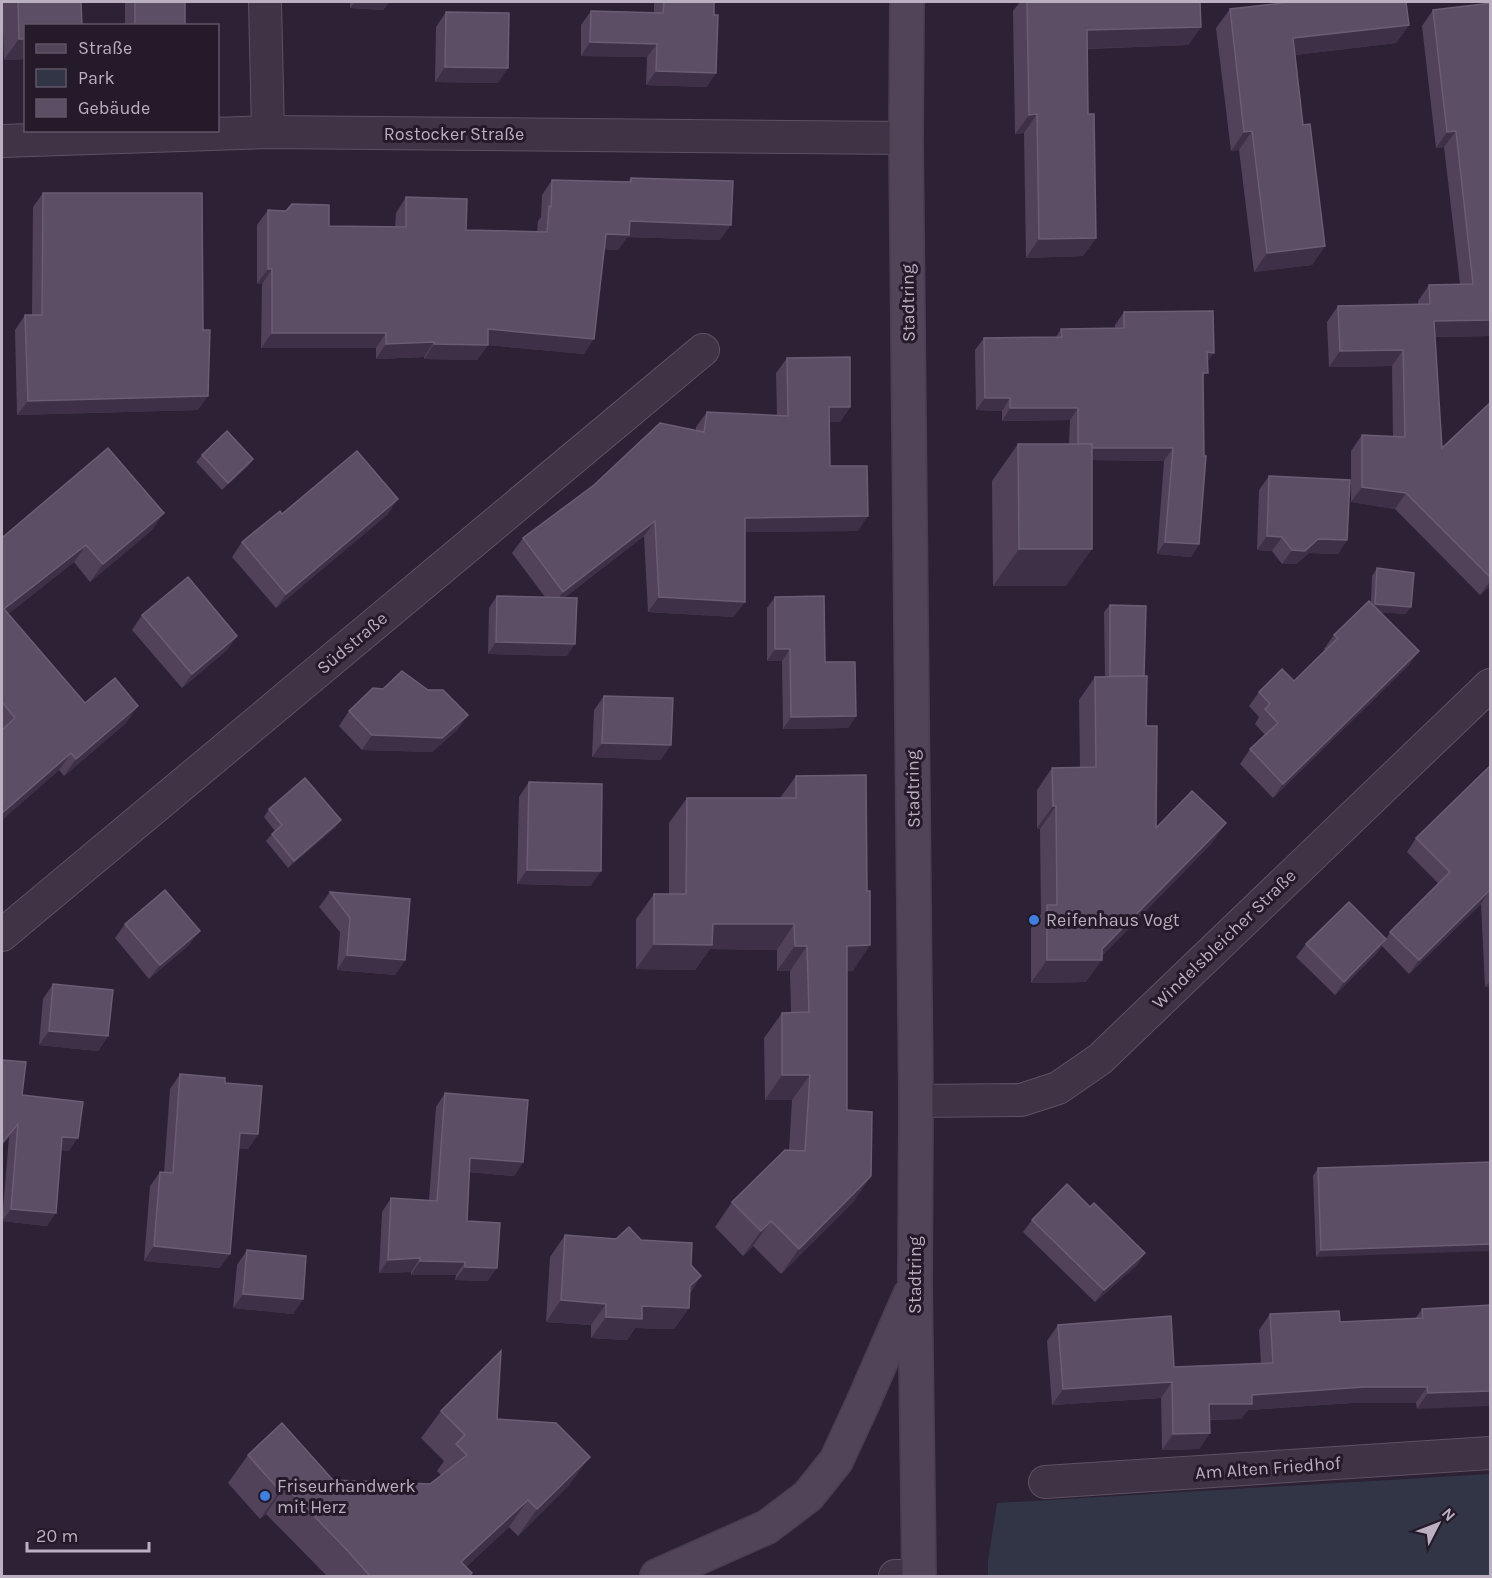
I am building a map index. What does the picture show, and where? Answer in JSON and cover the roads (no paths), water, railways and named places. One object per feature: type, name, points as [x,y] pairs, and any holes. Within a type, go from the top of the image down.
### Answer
[{"type":"street","points":[[265,2],[268,132]]},
{"type":"street","name":"Stadtring","points":[[907,2],[906,138],[916,1101],[911,1576]]},
{"type":"street","name":"Rostocker Straße","points":[[2,141],[268,132],[906,138]]},
{"type":"street","name":"Südstraße","points":[[2,936],[703,350]]},
{"type":"street","name":"Windelsbleicher Straße","points":[[916,1101],[1021,1100],[1058,1088],[1100,1059],[1491,685]]},
{"type":"street","points":[[657,1576],[767,1527],[807,1496],[836,1461],[915,1283]]},
{"type":"street","name":"Am Alten Friedhof","points":[[1045,1482],[1491,1453]]},
{"type":"place","name":"Reifenhaus Vogt","points":[[1034,920]]},
{"type":"place","name":"Friseurhandwerk mit Herz","points":[[265,1496]]}]
